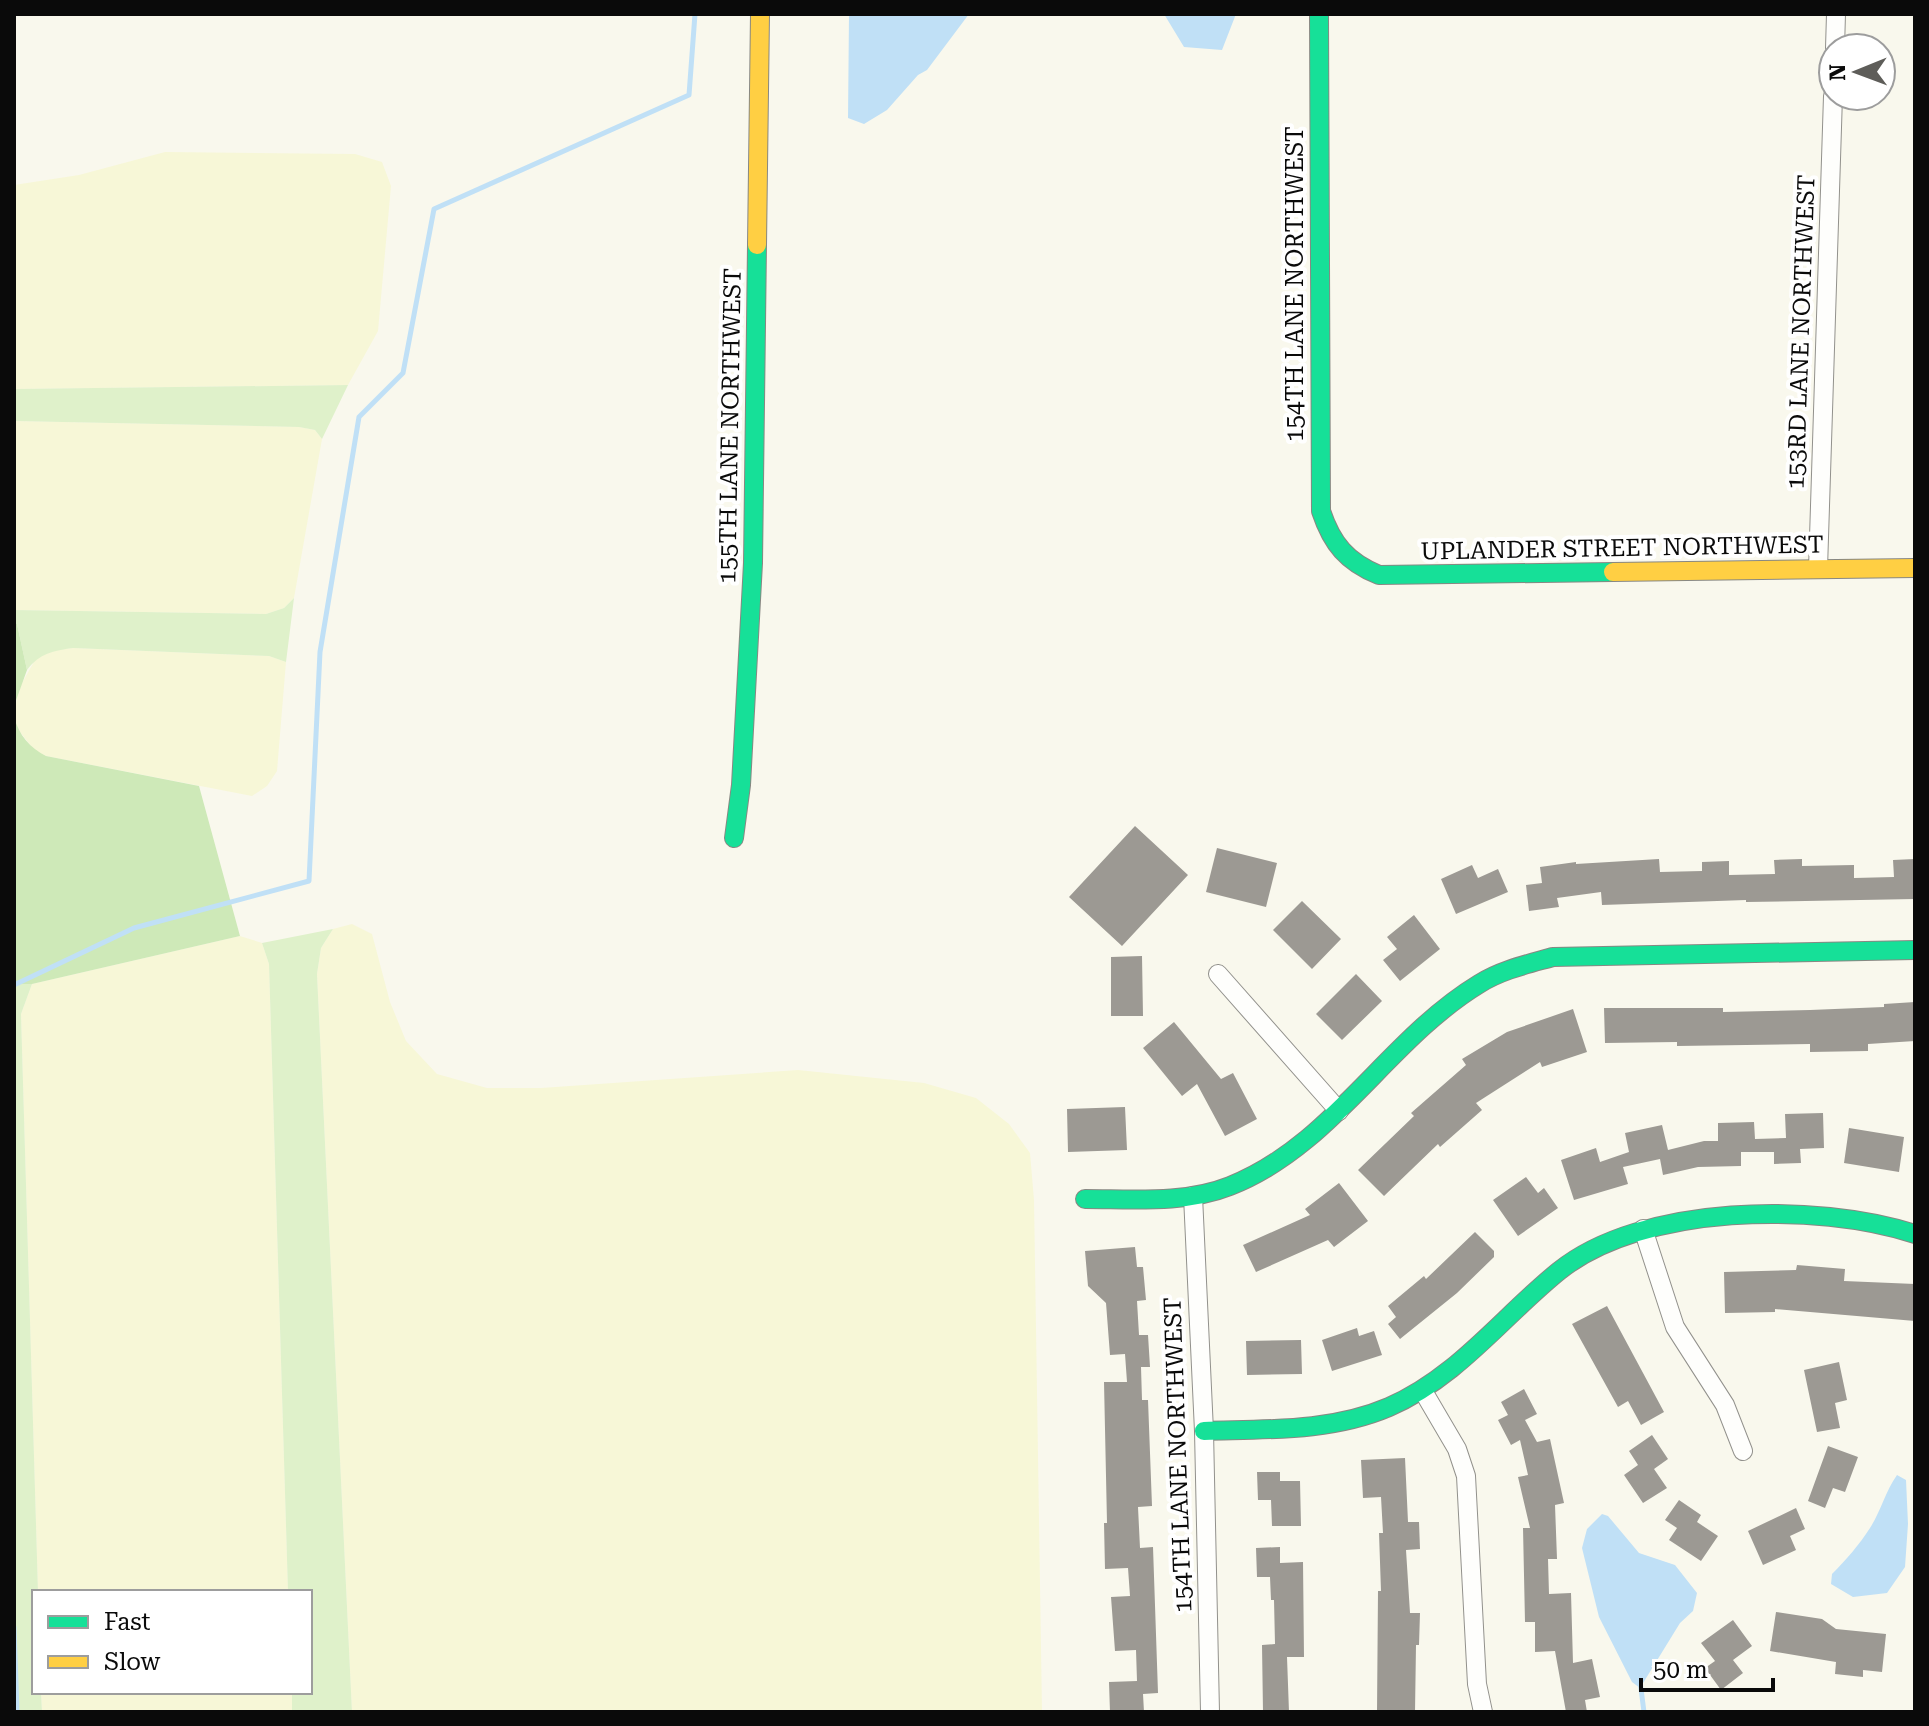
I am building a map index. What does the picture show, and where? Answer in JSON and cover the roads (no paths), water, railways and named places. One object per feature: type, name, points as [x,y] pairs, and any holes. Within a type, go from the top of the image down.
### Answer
[{"type":"street","name":"155TH LANE NORTHWEST","points":[[734,838],[741,785],[753,563],[760,14]]},
{"type":"street","name":"154TH LANE NORTHWEST","points":[[1319,14],[1321,511],[1329,536],[1338,550]]},
{"type":"street","name":"153RD LANE NORTHWEST","points":[[1818,569],[1832,112]]},
{"type":"street","name":"UPLANDER STREET NORTHWEST","points":[[1338,550],[1357,567],[1379,575],[1915,568]]},
{"type":"street","points":[[1085,1199],[1193,1196],[1229,1186],[1261,1172],[1292,1152],[1339,1111],[1447,1008],[1478,985],[1511,968],[1553,957],[1915,950]]},
{"type":"street","points":[[1218,974],[1339,1111]]},
{"type":"street","name":"154TH LANE NORTHWEST","points":[[1193,1196],[1204,1431],[1210,1712]]},
{"type":"street","points":[[1204,1431],[1328,1425],[1388,1408],[1423,1391],[1457,1365],[1560,1270],[1591,1249],[1643,1229],[1682,1220],[1827,1215],[1877,1222],[1915,1234]]},
{"type":"street","points":[[1643,1229],[1675,1327],[1725,1405],[1743,1451]]},
{"type":"street","points":[[1423,1391],[1457,1449],[1466,1476],[1477,1684],[1483,1712]]},
{"type":"water","points":[[849,14],[969,14],[927,70],[918,75],[887,110],[864,124],[848,118]]},
{"type":"water","points":[[1164,14],[1236,14],[1222,50],[1184,47]]},
{"type":"water","points":[[1897,1475],[1906,1480],[1908,1524],[1905,1567],[1887,1593],[1853,1597],[1831,1584],[1832,1574],[1870,1528]]},
{"type":"water","points":[[1602,1514],[1608,1516],[1639,1553],[1675,1565],[1697,1593],[1693,1611],[1680,1623],[1640,1688],[1632,1682],[1599,1617],[1582,1548],[1587,1529]]},
{"type":"waterway","points":[[14,985],[134,928],[309,881],[320,652],[359,417],[403,373],[434,209],[689,95],[695,14]]},
{"type":"waterway","points":[[14,1627],[17,1712]]},
{"type":"waterway","points":[[1640,1681],[1644,1712]]}]
